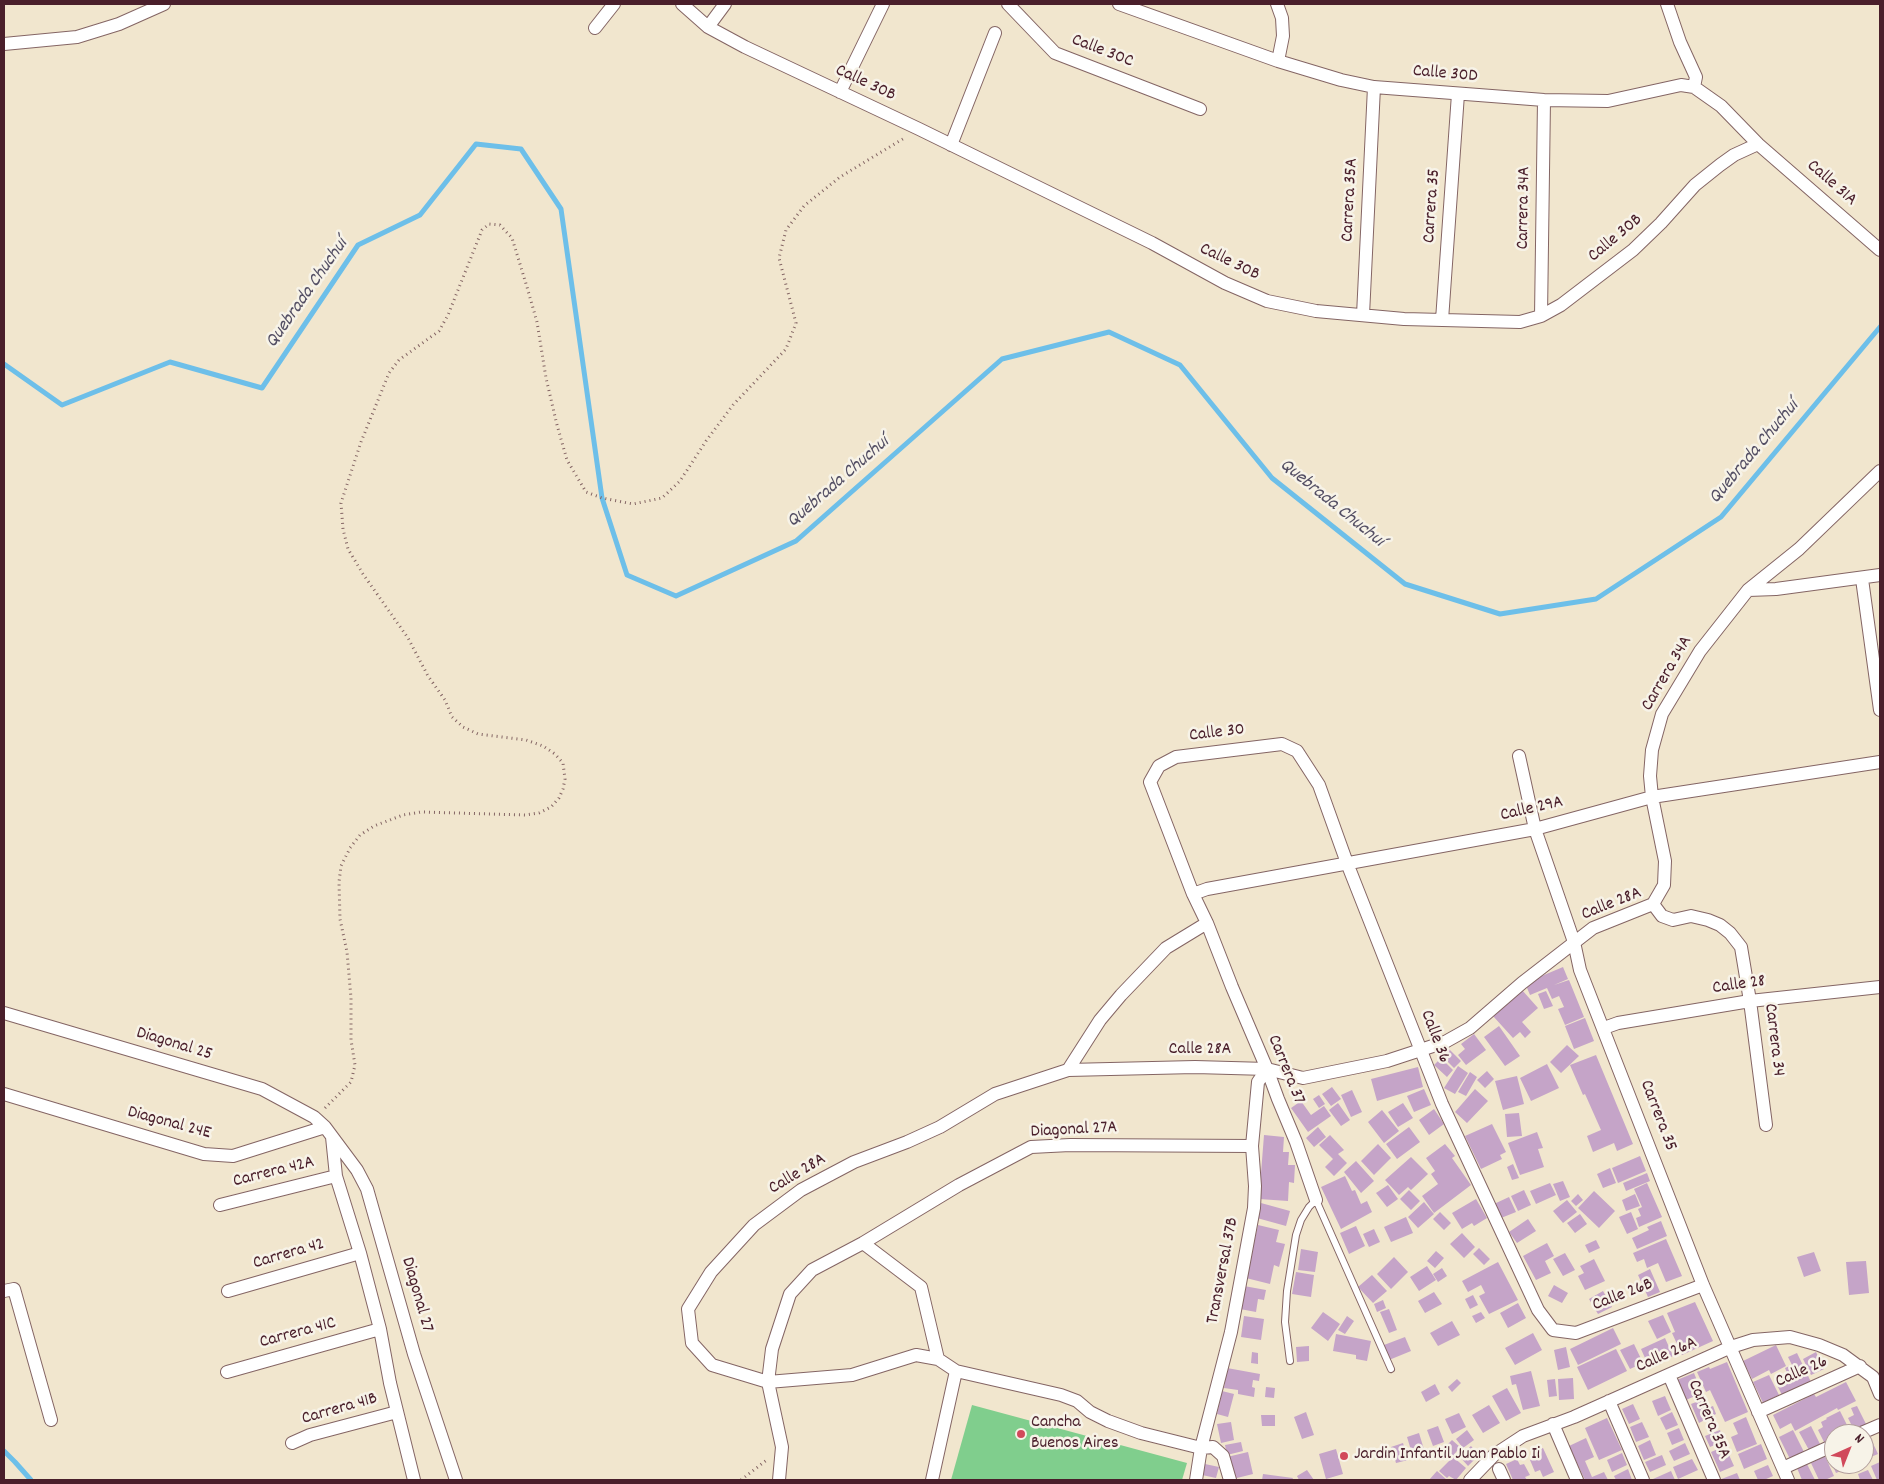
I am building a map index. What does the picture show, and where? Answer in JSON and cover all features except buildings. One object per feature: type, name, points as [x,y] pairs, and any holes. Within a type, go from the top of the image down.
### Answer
[{"type":"street","points":[[4,44],[78,37],[119,24],[164,4]]},
{"type":"street","points":[[595,28],[614,4]]},
{"type":"street","name":"Calle 30B","points":[[682,4],[708,27],[1152,243],[1225,283],[1267,301],[1316,311],[1404,320],[1520,322],[1541,316],[1561,305],[1633,250],[1662,222],[1695,185],[1720,165],[1734,155],[1758,144]]},
{"type":"street","points":[[708,27],[725,4]]},
{"type":"street","points":[[840,92],[882,4]]},
{"type":"street","name":"Calle 30C","points":[[1008,4],[1055,53],[1200,108]]},
{"type":"street","name":"Calle 30D","points":[[1119,4],[1278,61],[1341,80],[1374,87],[1544,100],[1608,101],[1681,85],[1694,87]]},
{"type":"street","points":[[1276,4],[1282,18],[1283,36],[1278,61]]},
{"type":"street","points":[[1667,4],[1680,42],[1696,77],[1694,87],[1721,106],[1758,144]]},
{"type":"street","points":[[951,145],[994,33]]},
{"type":"street","name":"Carrera 35A","points":[[1363,315],[1374,87]]},
{"type":"street","name":"Carrera 35","points":[[1442,320],[1458,94]]},
{"type":"street","name":"Carrera 34A","points":[[1541,316],[1544,100]]},
{"type":"street","name":"Calle 31A","points":[[1758,144],[1880,250]]},
{"type":"street","name":"Carrera 34A","points":[[1652,904],[1664,885],[1665,861],[1652,797],[1650,776],[1652,750],[1662,714],[1700,651],[1748,590],[1799,549],[1880,471]]},
{"type":"street","points":[[1748,590],[1776,589],[1862,579],[1880,575]]},
{"type":"street","points":[[1862,579],[1880,710]]},
{"type":"street","name":"Calle 30","points":[[1150,782],[1159,766],[1176,757],[1282,744],[1297,751]]},
{"type":"street","name":"Calle 36","points":[[1297,751],[1320,786],[1347,863],[1442,1104],[1533,1301],[1553,1330]]},
{"type":"street","name":"Carrera 35","points":[[1519,756],[1535,829],[1574,942],[1580,970],[1703,1285],[1788,1480]]},
{"type":"street","name":"Calle 29A","points":[[1193,894],[1207,888],[1535,829],[1652,797],[1880,762]]},
{"type":"street","name":"Carrera 37","points":[[1150,782],[1193,894],[1207,922],[1296,1142],[1316,1200]]},
{"type":"street","name":"Calle 28A","points":[[768,1382],[712,1365],[692,1343],[688,1309],[711,1272],[754,1225],[801,1190],[854,1162],[907,1142],[940,1126],[994,1094],[1068,1070],[1195,1067],[1267,1069],[1303,1078],[1387,1061],[1446,1042],[1470,1028],[1522,983],[1592,928],[1652,904],[1662,916],[1673,920],[1691,916],[1708,920],[1730,933]]},
{"type":"street","points":[[1068,1070],[1100,1020],[1121,995],[1166,948],[1207,922]]},
{"type":"street","name":"Carrera 34","points":[[1730,933],[1741,947],[1766,1125]]},
{"type":"street","name":"Calle 28","points":[[1604,1028],[1618,1023],[1750,1001],[1880,987]]},
{"type":"street","name":"Diagonal 25","points":[[4,1013],[262,1089],[314,1118],[328,1131]]},
{"type":"street","name":"Transversal 37B","points":[[1196,1480],[1201,1448],[1230,1332],[1254,1208],[1255,1186],[1252,1146],[1258,1082],[1267,1069]]},
{"type":"street","name":"Diagonal 24E","points":[[4,1094],[204,1154],[233,1156],[328,1131]]},
{"type":"street","points":[[328,1131],[336,1176],[360,1253],[380,1330],[397,1412],[414,1480]]},
{"type":"street","name":"Diagonal 27","points":[[328,1131],[357,1170],[367,1189],[414,1354],[456,1480]]},
{"type":"street","name":"Diagonal 27A","points":[[780,1480],[782,1447],[768,1382],[772,1349],[790,1294],[812,1270],[862,1243],[959,1185],[1031,1147],[1070,1145],[1252,1146]]},
{"type":"street","name":"Carrera 42A","points":[[220,1204],[336,1176]]},
{"type":"street","points":[[862,1243],[921,1287],[938,1359]]},
{"type":"street","name":"Carrera 42","points":[[228,1291],[360,1253]]},
{"type":"street","name":"Calle 26B","points":[[1553,1330],[1576,1333],[1703,1285]]},
{"type":"street","points":[[9,1290],[51,1420]]},
{"type":"street","name":"Carrera 41C","points":[[227,1372],[380,1330]]},
{"type":"street","name":"Calle 26A","points":[[1470,1480],[1494,1454],[1523,1436],[1609,1401],[1730,1347],[1753,1340],[1790,1337],[1835,1351],[1876,1376]]},
{"type":"street","points":[[768,1382],[852,1375],[916,1355],[938,1359],[956,1371],[1061,1395],[1077,1401],[1090,1412],[1108,1421],[1141,1433],[1201,1448],[1213,1447],[1223,1456],[1230,1480]]},
{"type":"street","name":"Calle 26","points":[[1758,1412],[1860,1366]]},
{"type":"street","points":[[932,1480],[956,1371]]},
{"type":"street","name":"Carrera 35A","points":[[1669,1375],[1714,1480]]},
{"type":"street","points":[[1876,1376],[1880,1394]]},
{"type":"street","points":[[1609,1401],[1643,1480]]},
{"type":"street","name":"Carrera 41B","points":[[292,1443],[310,1435],[397,1412]]},
{"type":"street","points":[[1553,1424],[1577,1480]]},
{"type":"street","points":[[1783,1468],[1824,1450]]},
{"type":"lane","points":[[1290,1361],[1285,1322],[1287,1291],[1296,1235],[1305,1213],[1316,1200]]},
{"type":"lane","name":"Carrera 37","points":[[1316,1200],[1391,1369]]},
{"type":"path","points":[[314,1118],[351,1082],[355,1065],[351,1040],[348,952],[340,919],[339,882],[342,866],[350,848],[360,835],[374,826],[403,815],[422,812],[525,815],[539,813],[551,807],[558,798],[565,779],[562,763],[556,754],[542,746],[526,740],[478,734],[462,727],[452,717],[445,700],[428,676],[408,638],[362,574],[348,549],[343,529],[342,503],[361,442],[389,372],[405,356],[439,331],[448,315],[482,230],[488,224],[500,225],[512,238],[537,322],[557,425],[567,460],[586,492],[602,498],[633,504],[662,498],[680,480],[733,405],[786,348],[796,323],[780,258],[786,230],[804,206],[840,177],[919,129]]},
{"type":"path","points":[[741,1480],[782,1447]]},
{"type":"green space","name":"Cancha Buenos Aires","points":[[972,1405],[1187,1463],[1182,1480],[951,1480]]},
{"type":"waterway","name":"Quebrada Chuchuí","points":[[4,364],[62,405],[170,362],[262,388],[358,245],[420,215],[476,144],[521,149],[561,209],[602,498],[627,575],[676,596],[796,541],[1002,359],[1109,332],[1180,365],[1272,478],[1405,584],[1500,614],[1596,599],[1721,517],[1880,327]]},
{"type":"waterway","points":[[4,1451],[31,1480]]},
{"type":"place","name":"Cancha Buenos Aires","points":[[1021,1434]]},
{"type":"place","name":"Jardin Infantil Juan Pablo Ii","points":[[1344,1456]]}]
